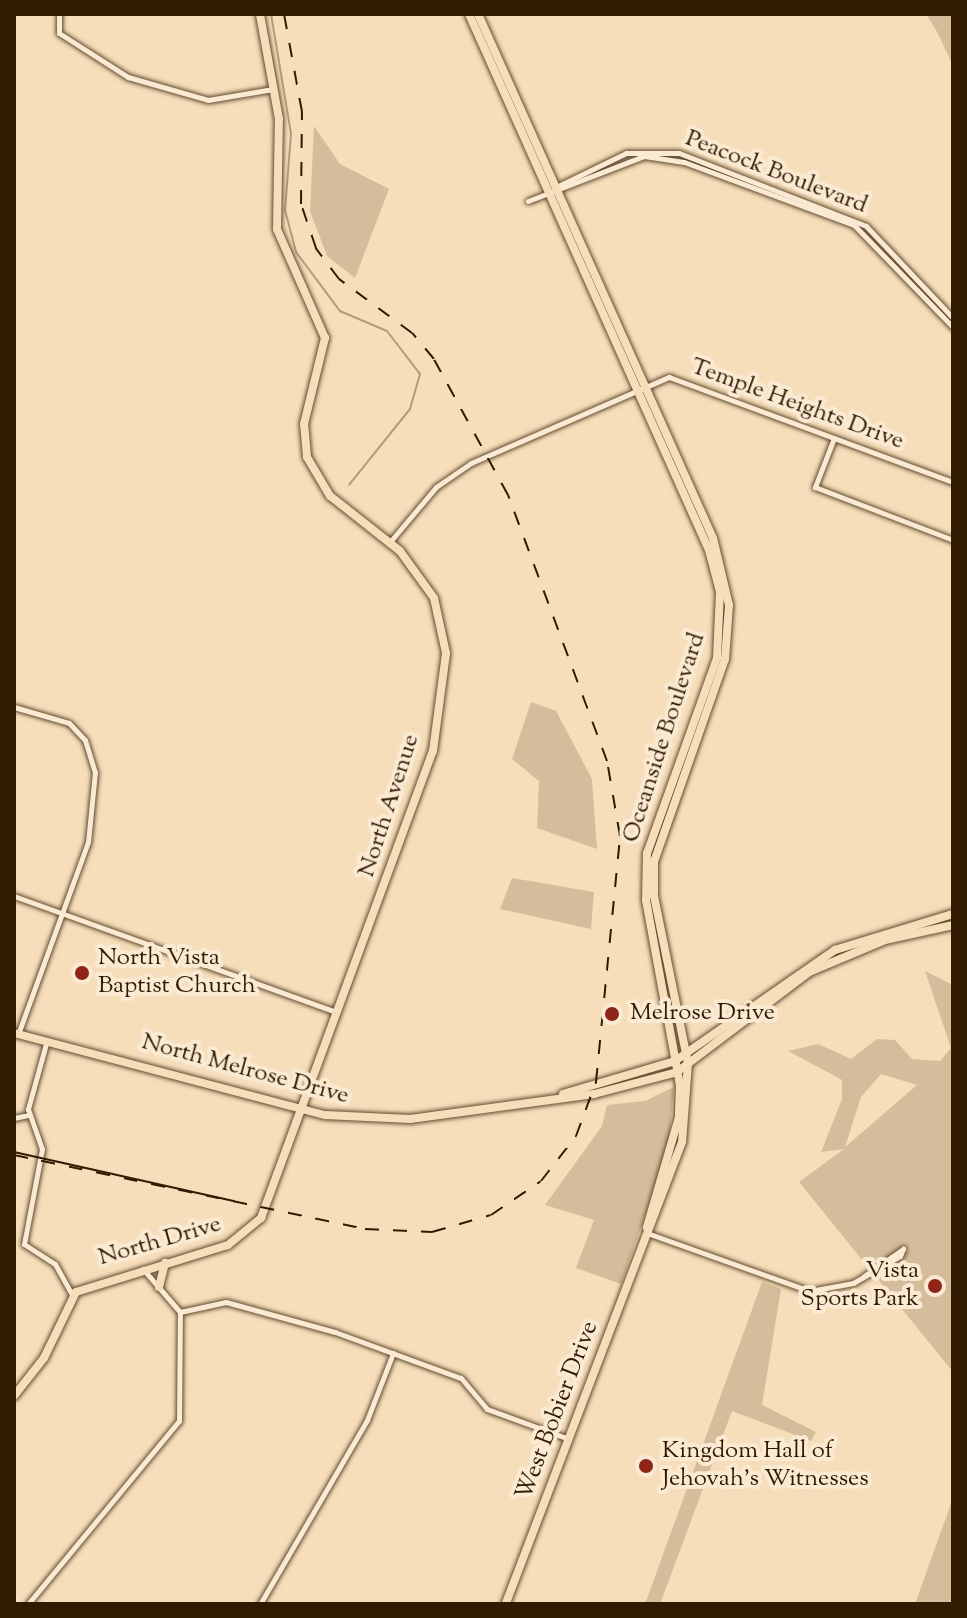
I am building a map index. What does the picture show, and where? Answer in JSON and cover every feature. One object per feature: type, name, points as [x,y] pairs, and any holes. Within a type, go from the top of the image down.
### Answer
[{"type":"main road","name":"North Avenue","points":[[260,14],[274,89],[277,229],[325,338],[304,424],[307,457],[330,496],[389,543],[434,598],[444,671],[427,773],[275,1182]]},
{"type":"main road","name":"Oceanside Boulevard","points":[[469,14],[552,189]]},
{"type":"main road","name":"Oceanside Boulevard","points":[[478,14],[552,189],[724,570],[724,662],[654,862],[668,976],[686,1060],[682,1142],[646,1232]]},
{"type":"main road","name":"Oceanside Boulevard","points":[[640,386],[713,560],[721,630],[653,828],[645,880],[677,1072],[679,1117],[646,1232]]},
{"type":"main road","points":[[721,630],[724,662]]},
{"type":"main road","points":[[677,1072],[686,1060],[774,986],[835,950],[953,914]]},
{"type":"main road","points":[[675,1061],[686,1060],[809,972],[885,940],[953,925]]},
{"type":"main road","points":[[653,939],[668,976]]},
{"type":"main road","name":"North Melrose Drive","points":[[16,1033],[301,1109],[390,1121],[563,1094],[677,1072]]},
{"type":"main road","name":"North Melrose Drive","points":[[563,1094],[675,1061]]},
{"type":"main road","name":"North Drive","points":[[72,1295],[247,1234],[275,1182]]},
{"type":"main road","name":"West Bobier Drive","points":[[506,1604],[646,1232]]},
{"type":"main road","points":[[159,1287],[166,1262]]},
{"type":"main road","points":[[14,1396],[51,1346],[72,1295]]},
{"type":"street","points":[[59,14],[57,30],[118,73],[198,98],[274,89]]},
{"type":"street","name":"Peacock Boulevard","points":[[528,201],[626,153],[679,153],[866,226],[953,318]]},
{"type":"street","name":"Peacock Boulevard","points":[[552,189],[644,156],[684,162],[854,225],[953,327]]},
{"type":"street","name":"Temple Heights Drive","points":[[389,543],[462,469],[640,386],[669,377],[953,482]]},
{"type":"street","points":[[834,438],[815,487],[953,540]]},
{"type":"street","points":[[14,707],[69,723],[93,756],[88,842],[16,1033]]},
{"type":"street","points":[[14,896],[337,1012]]},
{"type":"street","points":[[25,1248],[42,1144],[28,1115],[47,1039]]},
{"type":"street","points":[[14,1118],[28,1115]]},
{"type":"street","points":[[646,1232],[802,1289],[839,1288],[864,1276],[902,1255],[903,1249],[895,1248],[864,1276]]},
{"type":"street","points":[[14,1251],[25,1248],[52,1261],[72,1295]]},
{"type":"street","points":[[28,1604],[179,1421],[180,1312],[143,1268]]},
{"type":"street","points":[[180,1312],[226,1302],[393,1353],[461,1378],[492,1411],[570,1440]]},
{"type":"street","points":[[260,1604],[367,1420],[393,1353]]},
{"type":"shaded area","points":[[926,14],[953,14],[953,65],[936,30]]},
{"type":"shaded area","points":[[314,126],[340,164],[389,189],[355,278],[327,256],[310,211]]},
{"type":"shaded area","points":[[531,702],[556,711],[592,779],[597,849],[537,828],[539,781],[512,759]]},
{"type":"shaded area","points":[[512,878],[594,892],[591,929],[500,909]]},
{"type":"shaded area","points":[[925,971],[953,985],[953,1372],[799,1182],[844,1149],[821,1152],[842,1099],[842,1080],[788,1051],[818,1044],[851,1059],[877,1039],[895,1040],[912,1059],[940,1061],[951,1048]],"holes":[[[881,1074],[917,1085],[845,1147],[861,1097]]]},
{"type":"shaded area","points":[[674,1087],[668,1150],[621,1284],[576,1268],[594,1220],[545,1205],[602,1126],[607,1105],[645,1101]]},
{"type":"shaded area","points":[[762,1282],[781,1289],[762,1405],[816,1432],[811,1441],[732,1411],[660,1604],[645,1604]]},
{"type":"shaded area","points":[[953,1498],[953,1604],[915,1604]]},
{"type":"waterway","points":[[271,14],[291,134],[285,210],[296,252],[340,311],[387,331],[420,374],[410,409],[349,485]]},
{"type":"tram line","points":[[14,1152],[234,1201]]},
{"type":"railway","points":[[14,1155],[365,1229],[432,1232],[491,1215],[541,1181],[576,1136],[596,1082],[620,836],[607,761],[508,495],[434,359],[412,333],[339,279],[316,248],[301,204],[302,112],[284,14]]},
{"type":"place","name":"North Vista Baptist Church","points":[[82,973]]},
{"type":"place","name":"Melrose Drive","points":[[612,1014]]},
{"type":"place","name":"Vista Sports Park","points":[[935,1286]]},
{"type":"place","name":"Kingdom Hall of Jehovah’s Witnesses","points":[[646,1466]]}]
